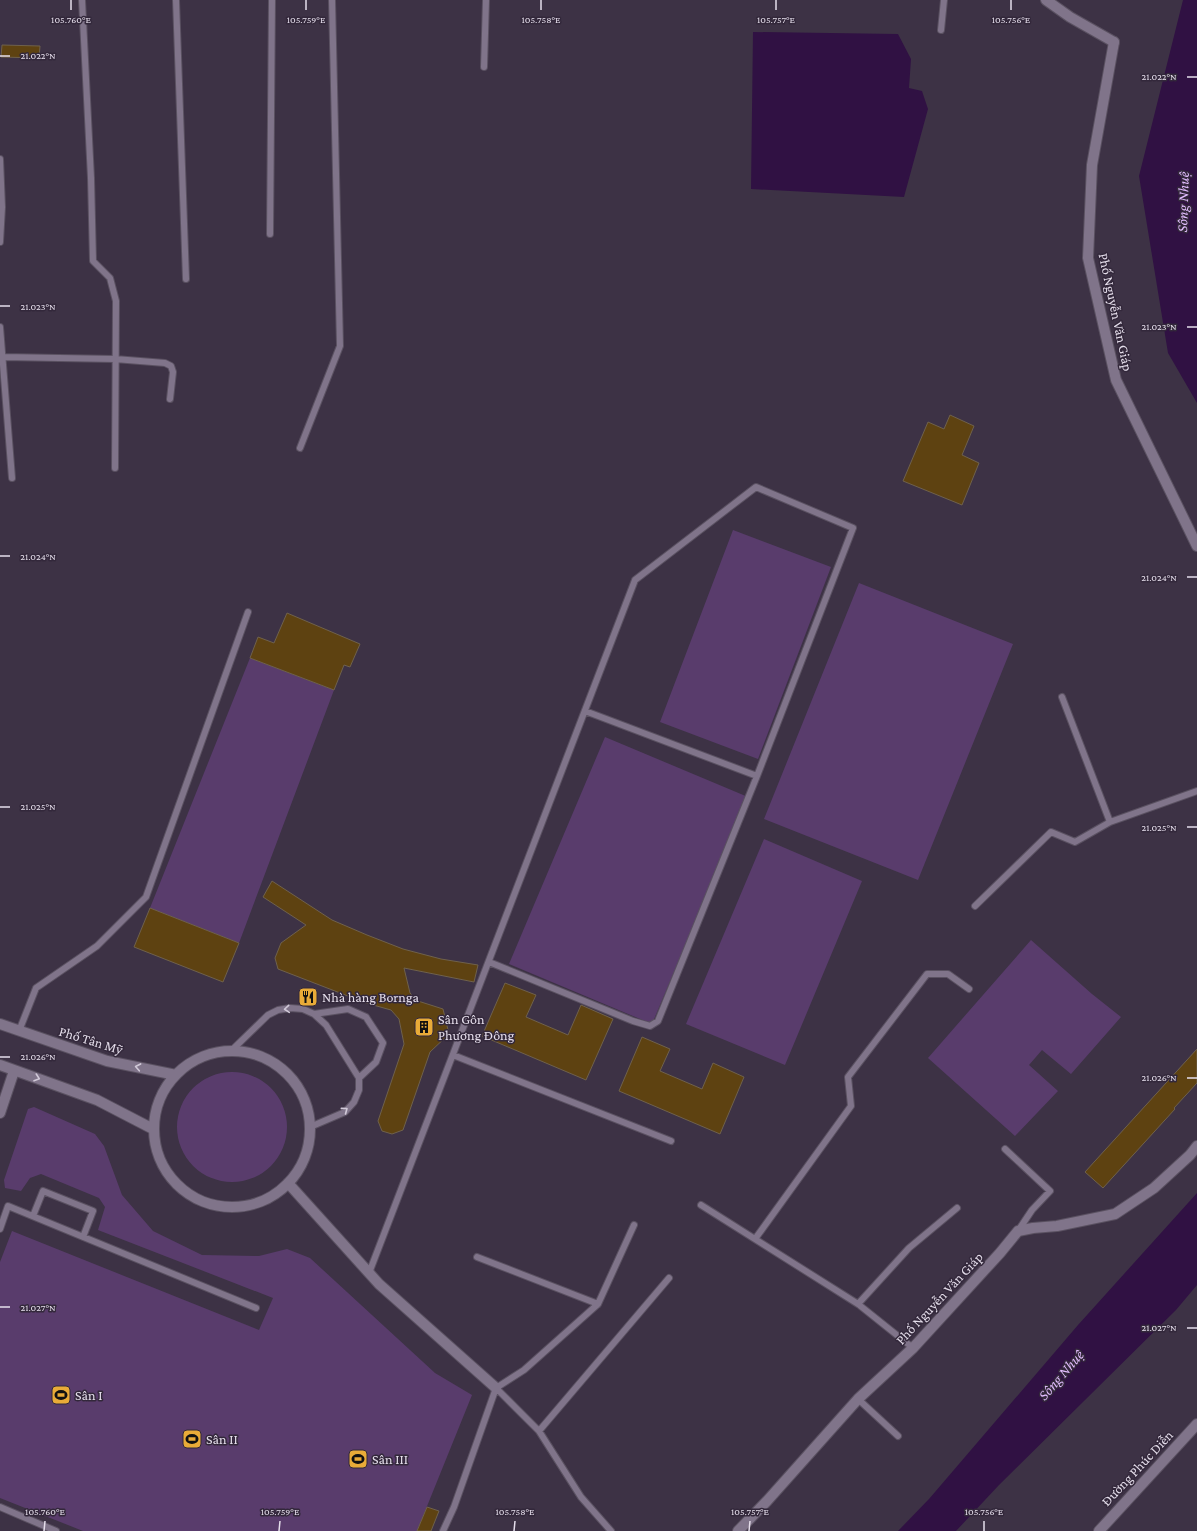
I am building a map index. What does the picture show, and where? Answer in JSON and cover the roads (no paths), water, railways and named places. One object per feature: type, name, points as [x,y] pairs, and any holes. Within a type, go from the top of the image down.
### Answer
[{"type":"street","name":"Phố Nguyễn Văn Giáp","points":[[1046,0],[1070,17],[1114,42],[1092,165],[1088,258],[1116,380],[1197,546]]},
{"type":"street","name":"Phố Tân Mỹ","points":[[0,1024],[107,1061],[176,1075]]},
{"type":"street","points":[[231,1051],[255,1055],[277,1065],[294,1082],[306,1103],[310,1127],[308,1148],[300,1167],[288,1183],[267,1199],[242,1207],[215,1205],[191,1196],[171,1178],[158,1155],[154,1129],[156,1109],[164,1091],[176,1075],[192,1062],[211,1054],[231,1051]]},
{"type":"street","points":[[0,1065],[97,1100],[154,1129]]},
{"type":"street","points":[[0,1113],[14,1071]]},
{"type":"street","points":[[1018,1231],[1057,1226],[1115,1214],[1154,1188],[1190,1155],[1197,1146]]},
{"type":"street","points":[[288,1183],[379,1284],[496,1388]]},
{"type":"street","name":"Phố Nguyễn Văn Giáp","points":[[738,1531],[767,1501],[858,1399],[913,1348],[1000,1253],[1018,1231]]},
{"type":"street","name":"Đường Phúc Diễn","points":[[1098,1531],[1197,1424]]},
{"type":"lane","points":[[82,0],[91,178],[93,261],[110,278],[116,301],[115,468]]},
{"type":"lane","points":[[176,0],[186,278]]},
{"type":"lane","points":[[270,234],[272,0]]},
{"type":"lane","points":[[300,448],[340,346],[332,0]]},
{"type":"lane","points":[[484,67],[486,0]]},
{"type":"lane","points":[[941,30],[944,0]]},
{"type":"lane","points":[[0,159],[2,207],[0,242]]},
{"type":"lane","points":[[0,327],[12,478]]},
{"type":"lane","points":[[3,357],[115,359],[156,361],[165,363],[171,366],[173,372],[170,399]]},
{"type":"lane","points":[[368,1273],[635,580],[756,487],[853,528],[757,776],[658,1021],[650,1026],[489,962]]},
{"type":"lane","points":[[19,1031],[36,988],[98,946],[146,897],[248,612]]},
{"type":"lane","points":[[1062,697],[1110,822]]},
{"type":"lane","points":[[585,711],[757,776]]},
{"type":"lane","points":[[976,906],[1051,832],[1075,842],[1110,822],[1197,791]]},
{"type":"lane","points":[[755,1239],[851,1106],[848,1077],[927,974],[948,974],[969,989]]},
{"type":"lane","points":[[231,1051],[268,1015],[278,1010],[290,1008],[303,1009],[314,1014],[326,1025],[359,1078],[359,1090],[354,1102],[345,1112],[310,1127]]},
{"type":"lane","points":[[314,1014],[348,1009],[366,1017],[383,1043],[376,1062],[359,1078]]},
{"type":"lane","points":[[453,1055],[671,1141]]},
{"type":"lane","points":[[1005,1149],[1050,1191],[1032,1210],[1018,1231]]},
{"type":"lane","points":[[33,1216],[43,1191],[93,1211],[83,1237]]},
{"type":"lane","points":[[702,1205],[858,1304],[913,1348]]},
{"type":"lane","points":[[0,1229],[8,1206],[256,1308]]},
{"type":"lane","points":[[858,1304],[909,1248],[957,1208]]},
{"type":"lane","points":[[444,1531],[496,1388],[524,1370],[598,1304],[634,1224]]},
{"type":"lane","points":[[477,1257],[598,1304]]},
{"type":"lane","points":[[539,1431],[669,1278]]},
{"type":"lane","points":[[496,1388],[539,1431],[581,1497],[611,1531]]},
{"type":"lane","points":[[858,1399],[898,1436]]},
{"type":"lane","points":[[0,1507],[56,1531]]},
{"type":"water","name":"Sông Nhuệ","points":[[1183,0],[1197,0],[1197,403],[1168,353],[1139,176]]},
{"type":"water","points":[[753,32],[898,34],[911,59],[909,88],[922,91],[928,109],[904,197],[751,189]]},
{"type":"water","name":"Sông Nhuệ","points":[[1197,1193],[1197,1285],[1176,1310],[999,1485],[956,1531],[898,1531],[929,1499],[1078,1325]]},
{"type":"place","name":"Nhà hàng Bornga","points":[[308,997]]},
{"type":"place","name":"Sân Gôn Phương Đông","points":[[424,1027]]},
{"type":"place","name":"Sân I","points":[[61,1395]]},
{"type":"place","name":"Sân II","points":[[192,1439]]},
{"type":"place","name":"Sân III","points":[[358,1459]]}]
